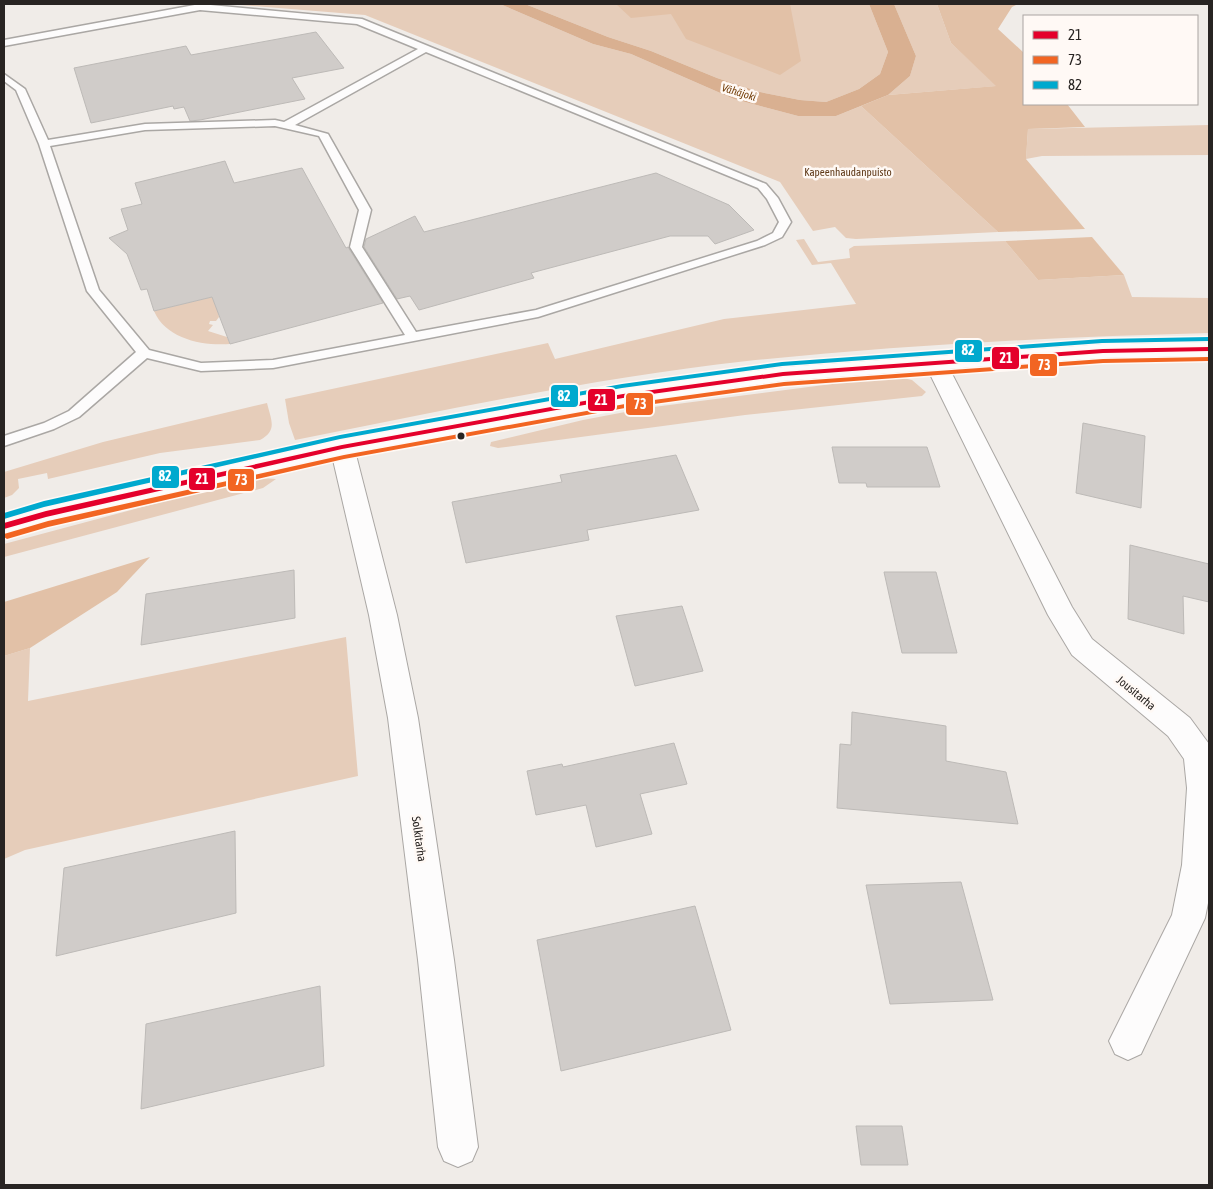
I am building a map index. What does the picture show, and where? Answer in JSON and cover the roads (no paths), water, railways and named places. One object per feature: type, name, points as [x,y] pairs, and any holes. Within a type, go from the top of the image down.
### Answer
[{"type":"street","points":[[4,526],[46,514],[342,447],[623,396],[783,374],[1103,351],[1209,349]]},
{"type":"street","name":"Jousitarha","points":[[935,362],[1062,615],[1082,647],[1179,727],[1199,755],[1203,788],[1199,865],[1188,918],[1128,1041]]},
{"type":"street","name":"Solkitarha","points":[[342,447],[383,615],[403,718],[436,960],[458,1147]]},
{"type":"lane","points":[[4,43],[200,7],[359,20],[762,186],[772,198],[785,222],[778,235],[761,243],[538,313],[266,364],[201,367],[144,354],[93,291],[44,144],[20,90],[4,77]]},
{"type":"lane","points":[[285,126],[426,48]]},
{"type":"lane","points":[[44,144],[145,127],[275,123],[323,134],[365,210],[356,247],[412,336]]},
{"type":"lane","points":[[4,441],[49,426],[74,414],[144,354]]},
{"type":"water","name":"Vähäjoki","points":[[500,4],[525,4],[717,78],[760,92],[800,100],[826,102],[859,89],[880,74],[888,52],[869,4],[894,4],[916,56],[910,76],[888,95],[836,116],[798,116],[734,99],[631,54],[593,44]]},
{"type":"park label","name":"Kapeenhaudanpuisto","points":[[848,172]]}]
